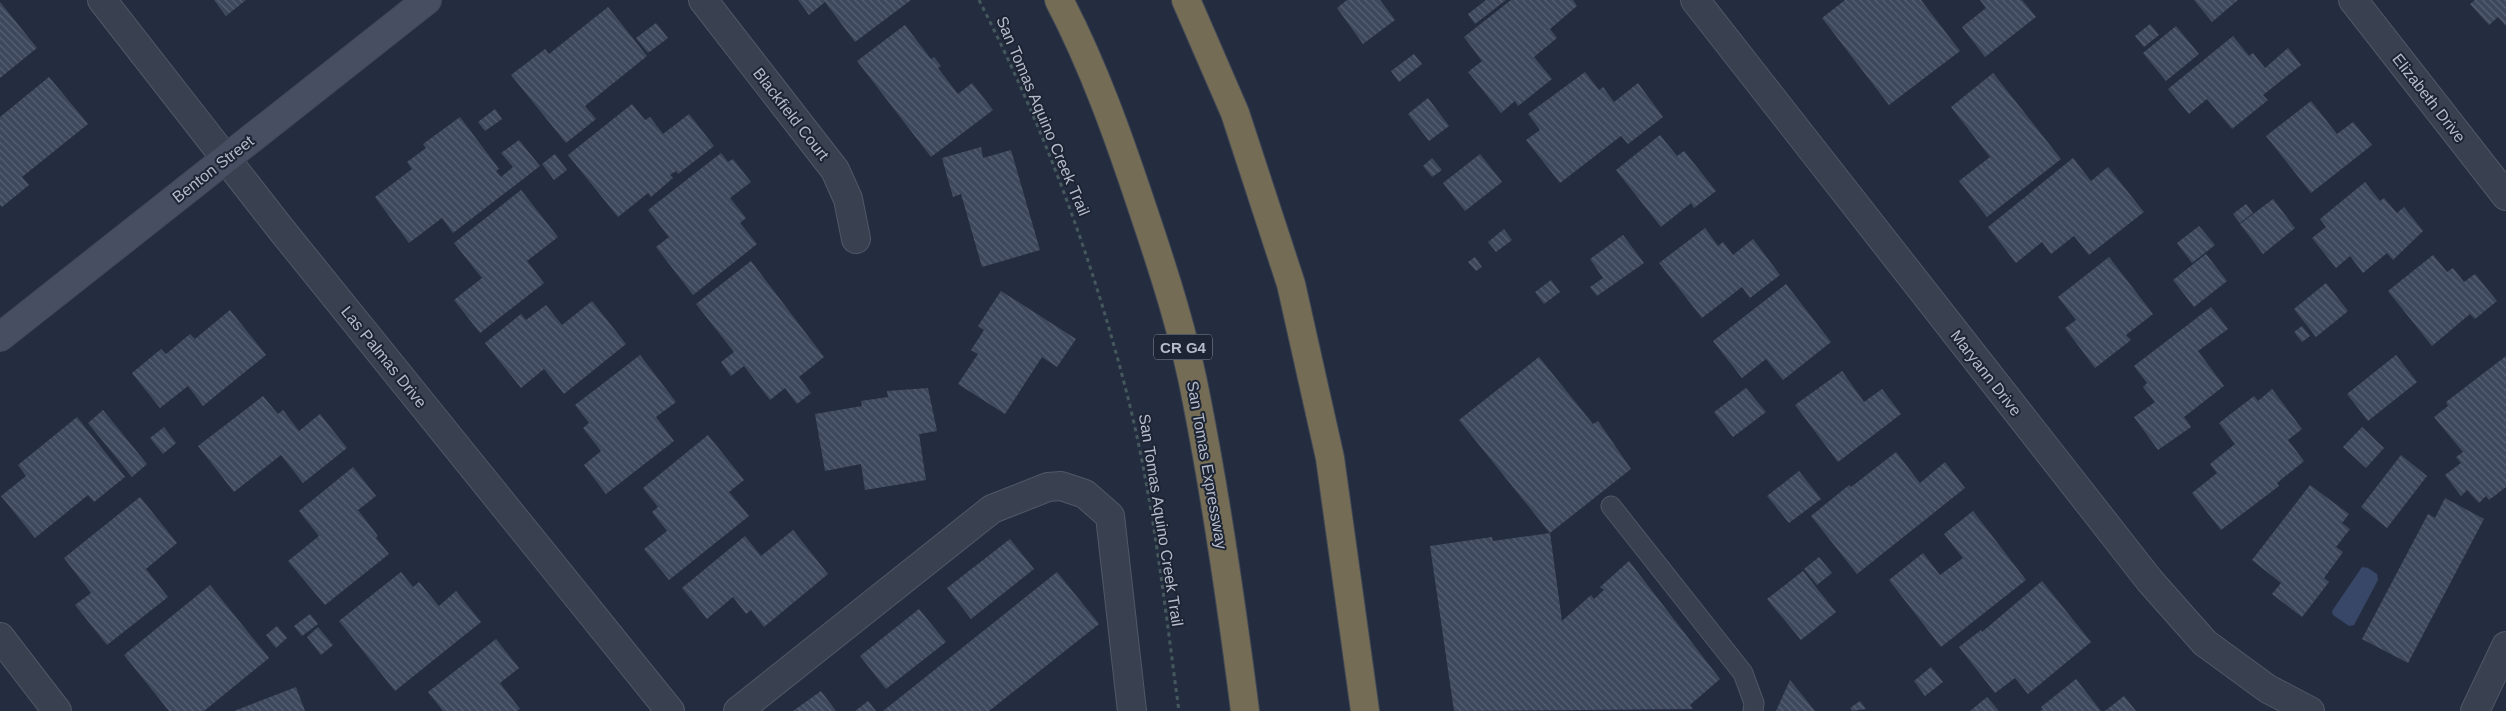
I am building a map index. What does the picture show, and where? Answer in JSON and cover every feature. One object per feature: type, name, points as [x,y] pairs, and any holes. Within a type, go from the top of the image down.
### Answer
[{"type":"highway","name":"San Tomas Expressway","points":[[1059,0],[1075,30],[1103,97],[1127,161],[1168,289],[1197,400],[1228,581],[1246,711]]},
{"type":"highway","points":[[1186,0],[1235,113],[1291,284],[1330,458],[1365,711]]},
{"type":"main road","name":"Benton Street","points":[[0,337],[427,0]]},
{"type":"street","name":"Las Palmas Drive","points":[[102,0],[226,158],[670,711]]},
{"type":"street","name":"Blackfield Court","points":[[703,0],[835,170],[848,199],[856,239]]},
{"type":"street","name":"Maryann Drive","points":[[1695,0],[2150,581],[2205,643],[2268,689],[2310,711]]},
{"type":"street","name":"Elizabeth Drive","points":[[2353,0],[2506,196]]},
{"type":"street","points":[[738,711],[992,509],[1048,487],[1061,486],[1085,494],[1110,516],[1132,711]]},
{"type":"street","points":[[0,637],[57,711]]},
{"type":"street","points":[[2475,711],[2506,646]]},
{"type":"lane","points":[[1610,506],[1742,673],[1754,703],[1753,711]]},
{"type":"path","name":"San Tomas Aquino Creek Trail","points":[[979,0],[1006,53],[1057,173],[1095,280],[1130,407],[1149,500],[1179,711]]},
{"type":"water","points":[[2362,567],[2368,568],[2377,574],[2378,580],[2354,625],[2349,626],[2333,615],[2332,611]]},
{"type":"building","points":[[214,0],[246,0],[226,16]]},
{"type":"building","points":[[798,0],[911,0],[855,42],[825,2],[809,15]]},
{"type":"building","points":[[1347,0],[1380,0],[1395,20],[1363,44],[1337,8]]},
{"type":"building","points":[[1486,0],[1506,0],[1475,24],[1468,14]]},
{"type":"building","points":[[1511,0],[1573,0],[1577,6],[1550,29],[1557,38],[1534,57],[1552,79],[1518,106],[1515,101],[1501,113],[1468,72],[1482,61],[1464,37]]},
{"type":"building","points":[[1845,0],[1921,0],[1960,51],[1889,105],[1822,18]]},
{"type":"building","points":[[1980,0],[2022,0],[2036,17],[1985,57],[1962,27],[1986,8]]},
{"type":"building","points":[[2194,0],[2238,0],[2212,22]]},
{"type":"building","points":[[2475,0],[2506,0],[2506,26],[2498,17],[2489,25],[2470,4]]},
{"type":"building","points":[[0,2],[37,48],[0,78]]},
{"type":"building","points":[[608,7],[647,56],[585,106],[596,119],[566,143],[511,75],[545,49],[549,54]]},
{"type":"building","points":[[656,23],[668,38],[648,53],[636,38]]},
{"type":"building","points":[[2150,24],[2159,35],[2144,47],[2135,36]]},
{"type":"building","points":[[905,25],[931,59],[934,57],[941,66],[938,68],[958,94],[972,83],[993,110],[931,157],[857,61]]},
{"type":"building","points":[[2176,26],[2199,54],[2166,81],[2143,53]]},
{"type":"building","points":[[2233,36],[2249,56],[2253,53],[2265,68],[2288,48],[2301,65],[2263,95],[2268,100],[2232,129],[2207,99],[2189,114],[2168,89]]},
{"type":"building","points":[[1414,54],[1422,64],[1399,82],[1391,71]]},
{"type":"building","points":[[1585,72],[1599,90],[1603,87],[1614,102],[1638,83],[1663,117],[1628,144],[1621,136],[1560,183],[1526,140],[1540,130],[1528,114]]},
{"type":"building","points":[[1993,73],[2061,159],[1987,217],[1959,181],[1990,157],[1951,107]]},
{"type":"building","points":[[49,77],[88,124],[22,177],[29,185],[2,207],[0,205],[0,117]]},
{"type":"building","points":[[1428,98],[1449,126],[1429,141],[1408,114]]},
{"type":"building","points":[[2311,101],[2337,134],[2353,122],[2372,145],[2311,193],[2266,136]]},
{"type":"building","points":[[632,104],[645,120],[650,117],[663,134],[689,114],[714,146],[678,174],[676,171],[670,175],[673,178],[651,197],[648,193],[618,217],[568,155]]},
{"type":"building","points":[[495,109],[502,119],[485,131],[478,122]]},
{"type":"building","points":[[460,117],[499,169],[496,171],[501,177],[513,167],[501,153],[519,140],[540,166],[453,233],[442,218],[409,243],[375,197],[412,169],[407,162],[426,148],[423,144]]},
{"type":"building","points":[[1660,135],[1677,156],[1684,151],[1716,191],[1694,208],[1691,203],[1661,227],[1616,170]]},
{"type":"building","points":[[981,147],[983,158],[1011,150],[1040,250],[982,267],[961,194],[953,197],[942,158]]},
{"type":"building","points":[[721,153],[728,162],[733,159],[751,182],[730,198],[746,218],[740,223],[757,244],[693,295],[656,247],[669,237],[648,210]]},
{"type":"building","points":[[555,154],[567,170],[554,180],[542,164]]},
{"type":"building","points":[[1480,154],[1502,182],[1465,211],[1443,183]]},
{"type":"building","points":[[1432,158],[1442,170],[1432,177],[1423,166]]},
{"type":"building","points":[[2073,158],[2091,181],[2108,167],[2144,212],[2089,255],[2074,236],[2051,254],[2042,242],[2016,263],[1988,227]]},
{"type":"building","points":[[2365,182],[2380,201],[2384,198],[2397,213],[2404,207],[2423,231],[2393,260],[2387,253],[2363,273],[2350,256],[2336,268],[2312,238],[2326,227],[2320,219]]},
{"type":"building","points":[[521,190],[558,237],[527,261],[544,283],[480,333],[454,300],[482,278],[454,243]]},
{"type":"building","points":[[2273,199],[2295,228],[2263,254],[2240,224]]},
{"type":"building","points":[[2246,204],[2253,213],[2240,223],[2233,214]]},
{"type":"building","points":[[2199,226],[2215,245],[2192,263],[2177,243]]},
{"type":"building","points":[[1705,228],[1718,246],[1723,242],[1733,255],[1753,239],[1780,275],[1750,298],[1742,287],[1702,318],[1659,263]]},
{"type":"building","points":[[1504,229],[1512,240],[1496,252],[1488,242]]},
{"type":"building","points":[[1623,235],[1644,263],[1597,296],[1590,287],[1603,278],[1590,259]]},
{"type":"building","points":[[2206,254],[2227,281],[2194,307],[2173,280]]},
{"type":"building","points":[[2433,255],[2447,272],[2453,268],[2464,282],[2475,274],[2497,301],[2475,319],[2470,314],[2432,346],[2388,291]]},
{"type":"building","points":[[1475,257],[1482,267],[1476,271],[1468,262]]},
{"type":"building","points":[[2109,257],[2153,314],[2126,335],[2131,340],[2095,368],[2065,328],[2076,320],[2058,297]]},
{"type":"building","points":[[751,261],[824,357],[799,377],[811,393],[797,404],[785,388],[770,400],[744,366],[731,376],[721,362],[734,352],[696,304]]},
{"type":"building","points":[[1551,280],[1560,292],[1544,304],[1535,292]]},
{"type":"building","points":[[2326,283],[2348,311],[2316,337],[2294,309]]},
{"type":"building","points":[[1786,284],[1831,342],[1783,380],[1766,359],[1742,378],[1713,341]]},
{"type":"building","points":[[1001,291],[1076,339],[1057,367],[1042,357],[1005,414],[958,384],[978,354],[971,350],[984,330],[978,326]]},
{"type":"building","points":[[592,301],[626,344],[564,394],[544,369],[521,388],[485,343],[521,314],[526,320],[546,305],[562,325]]},
{"type":"building","points":[[2211,307],[2228,329],[2198,351],[2224,386],[2184,417],[2191,427],[2158,450],[2134,417],[2155,402],[2143,387],[2147,383],[2134,366]]},
{"type":"building","points":[[230,310],[266,355],[203,406],[188,386],[160,408],[132,373],[161,349],[166,354],[190,334],[195,339]]},
{"type":"building","points":[[2302,326],[2310,336],[2302,342],[2294,332]]},
{"type":"building","points":[[640,355],[676,402],[656,417],[674,441],[606,494],[584,465],[601,451],[583,428],[589,423],[575,405]]},
{"type":"building","points":[[2396,355],[2417,382],[2368,421],[2347,394]]},
{"type":"building","points":[[2506,356],[2506,487],[2489,500],[2486,496],[2479,503],[2467,490],[2461,496],[2445,475],[2461,463],[2456,457],[2463,452],[2434,417],[2448,406],[2446,402]]},
{"type":"building","points":[[1539,357],[1593,424],[1598,421],[1631,469],[1550,533],[1459,420]]},
{"type":"building","points":[[1842,371],[1864,402],[1882,389],[1901,414],[1838,462],[1795,405]]},
{"type":"building","points":[[928,388],[937,431],[919,434],[926,480],[865,490],[861,464],[825,471],[815,414],[862,406],[861,401],[888,397],[887,391]]},
{"type":"building","points":[[1746,388],[1766,412],[1733,437],[1714,412]]},
{"type":"building","points":[[2272,389],[2302,429],[2288,440],[2304,461],[2277,483],[2279,486],[2221,530],[2192,493],[2217,473],[2210,464],[2235,444],[2219,423],[2254,396],[2258,401]]},
{"type":"building","points":[[263,396],[278,414],[283,410],[299,431],[320,414],[347,448],[303,483],[281,455],[234,492],[198,446]]},
{"type":"building","points":[[103,410],[147,464],[132,477],[88,423]]},
{"type":"building","points":[[77,417],[125,477],[94,502],[88,495],[35,538],[1,496],[26,476],[18,465]]},
{"type":"building","points":[[164,427],[176,443],[163,454],[150,438]]},
{"type":"building","points":[[2362,427],[2384,448],[2366,468],[2343,447]]},
{"type":"building","points":[[708,435],[744,480],[729,492],[749,516],[669,580],[644,549],[667,531],[652,512],[658,507],[643,488]]},
{"type":"building","points":[[1896,452],[1920,483],[1945,462],[1965,488],[1857,574],[1811,516],[1849,485],[1851,487]]},
{"type":"building","points":[[2401,455],[2427,476],[2387,528],[2361,507]]},
{"type":"building","points":[[353,467],[376,496],[358,510],[389,554],[325,605],[288,561],[319,536],[299,511]]},
{"type":"building","points":[[1799,471],[1821,499],[1789,523],[1767,496]]},
{"type":"building","points":[[2310,485],[2349,514],[2342,523],[2350,529],[2336,547],[2343,552],[2324,578],[2329,582],[2302,617],[2272,594],[2281,583],[2252,560]]},
{"type":"building","points":[[140,497],[177,543],[146,569],[168,597],[107,645],[75,605],[91,593],[64,558]]},
{"type":"building","points":[[2445,498],[2484,519],[2408,663],[2362,639],[2428,514],[2435,518]]},
{"type":"building","points":[[1973,511],[2026,580],[1941,647],[1889,580],[1923,553],[1940,575],[1963,558],[1944,534]]},
{"type":"building","points":[[793,530],[828,574],[764,627],[751,610],[746,614],[733,597],[707,619],[682,588],[745,536],[761,556]]},
{"type":"building","points":[[1550,533],[1562,621],[1591,595],[1594,599],[1604,590],[1600,587],[1629,561],[1720,679],[1690,705],[1693,709],[1454,711],[1430,546],[1492,537],[1493,541]]},
{"type":"building","points":[[1010,539],[1034,569],[971,619],[947,588]]},
{"type":"building","points":[[1819,557],[1832,573],[1817,585],[1804,569]]},
{"type":"building","points":[[1803,571],[1836,612],[1801,640],[1767,599]]},
{"type":"building","points":[[401,572],[413,587],[419,582],[439,606],[456,591],[481,622],[395,691],[339,621]]},
{"type":"building","points":[[1057,572],[1099,624],[989,711],[883,711]]},
{"type":"building","points":[[2042,581],[2091,642],[2028,694],[2015,678],[1995,693],[1959,647],[1981,630],[1982,632]]},
{"type":"building","points":[[210,585],[269,658],[204,711],[169,711],[124,655]]},
{"type":"building","points":[[919,609],[946,642],[886,689],[860,656]]},
{"type":"building","points":[[310,614],[318,624],[302,636],[294,626]]},
{"type":"building","points":[[277,626],[287,638],[276,648],[266,635]]},
{"type":"building","points":[[318,627],[333,645],[321,655],[307,637]]},
{"type":"building","points":[[496,639],[519,668],[500,683],[520,709],[517,711],[443,711],[428,692]]},
{"type":"building","points":[[1931,667],[1943,682],[1925,696],[1914,681]]},
{"type":"building","points":[[2076,679],[2101,711],[2040,711],[2043,709],[2041,707]]},
{"type":"building","points":[[1790,680],[1815,711],[1776,711]]},
{"type":"building","points":[[296,687],[305,711],[234,711]]},
{"type":"building","points":[[821,691],[836,711],[793,711]]},
{"type":"building","points":[[2124,696],[2136,711],[2105,711]]},
{"type":"building","points":[[1987,697],[1999,711],[1970,711]]},
{"type":"building","points":[[868,701],[876,711],[855,711]]},
{"type":"building","points":[[1860,701],[1866,709],[1852,711],[1850,708]]}]
